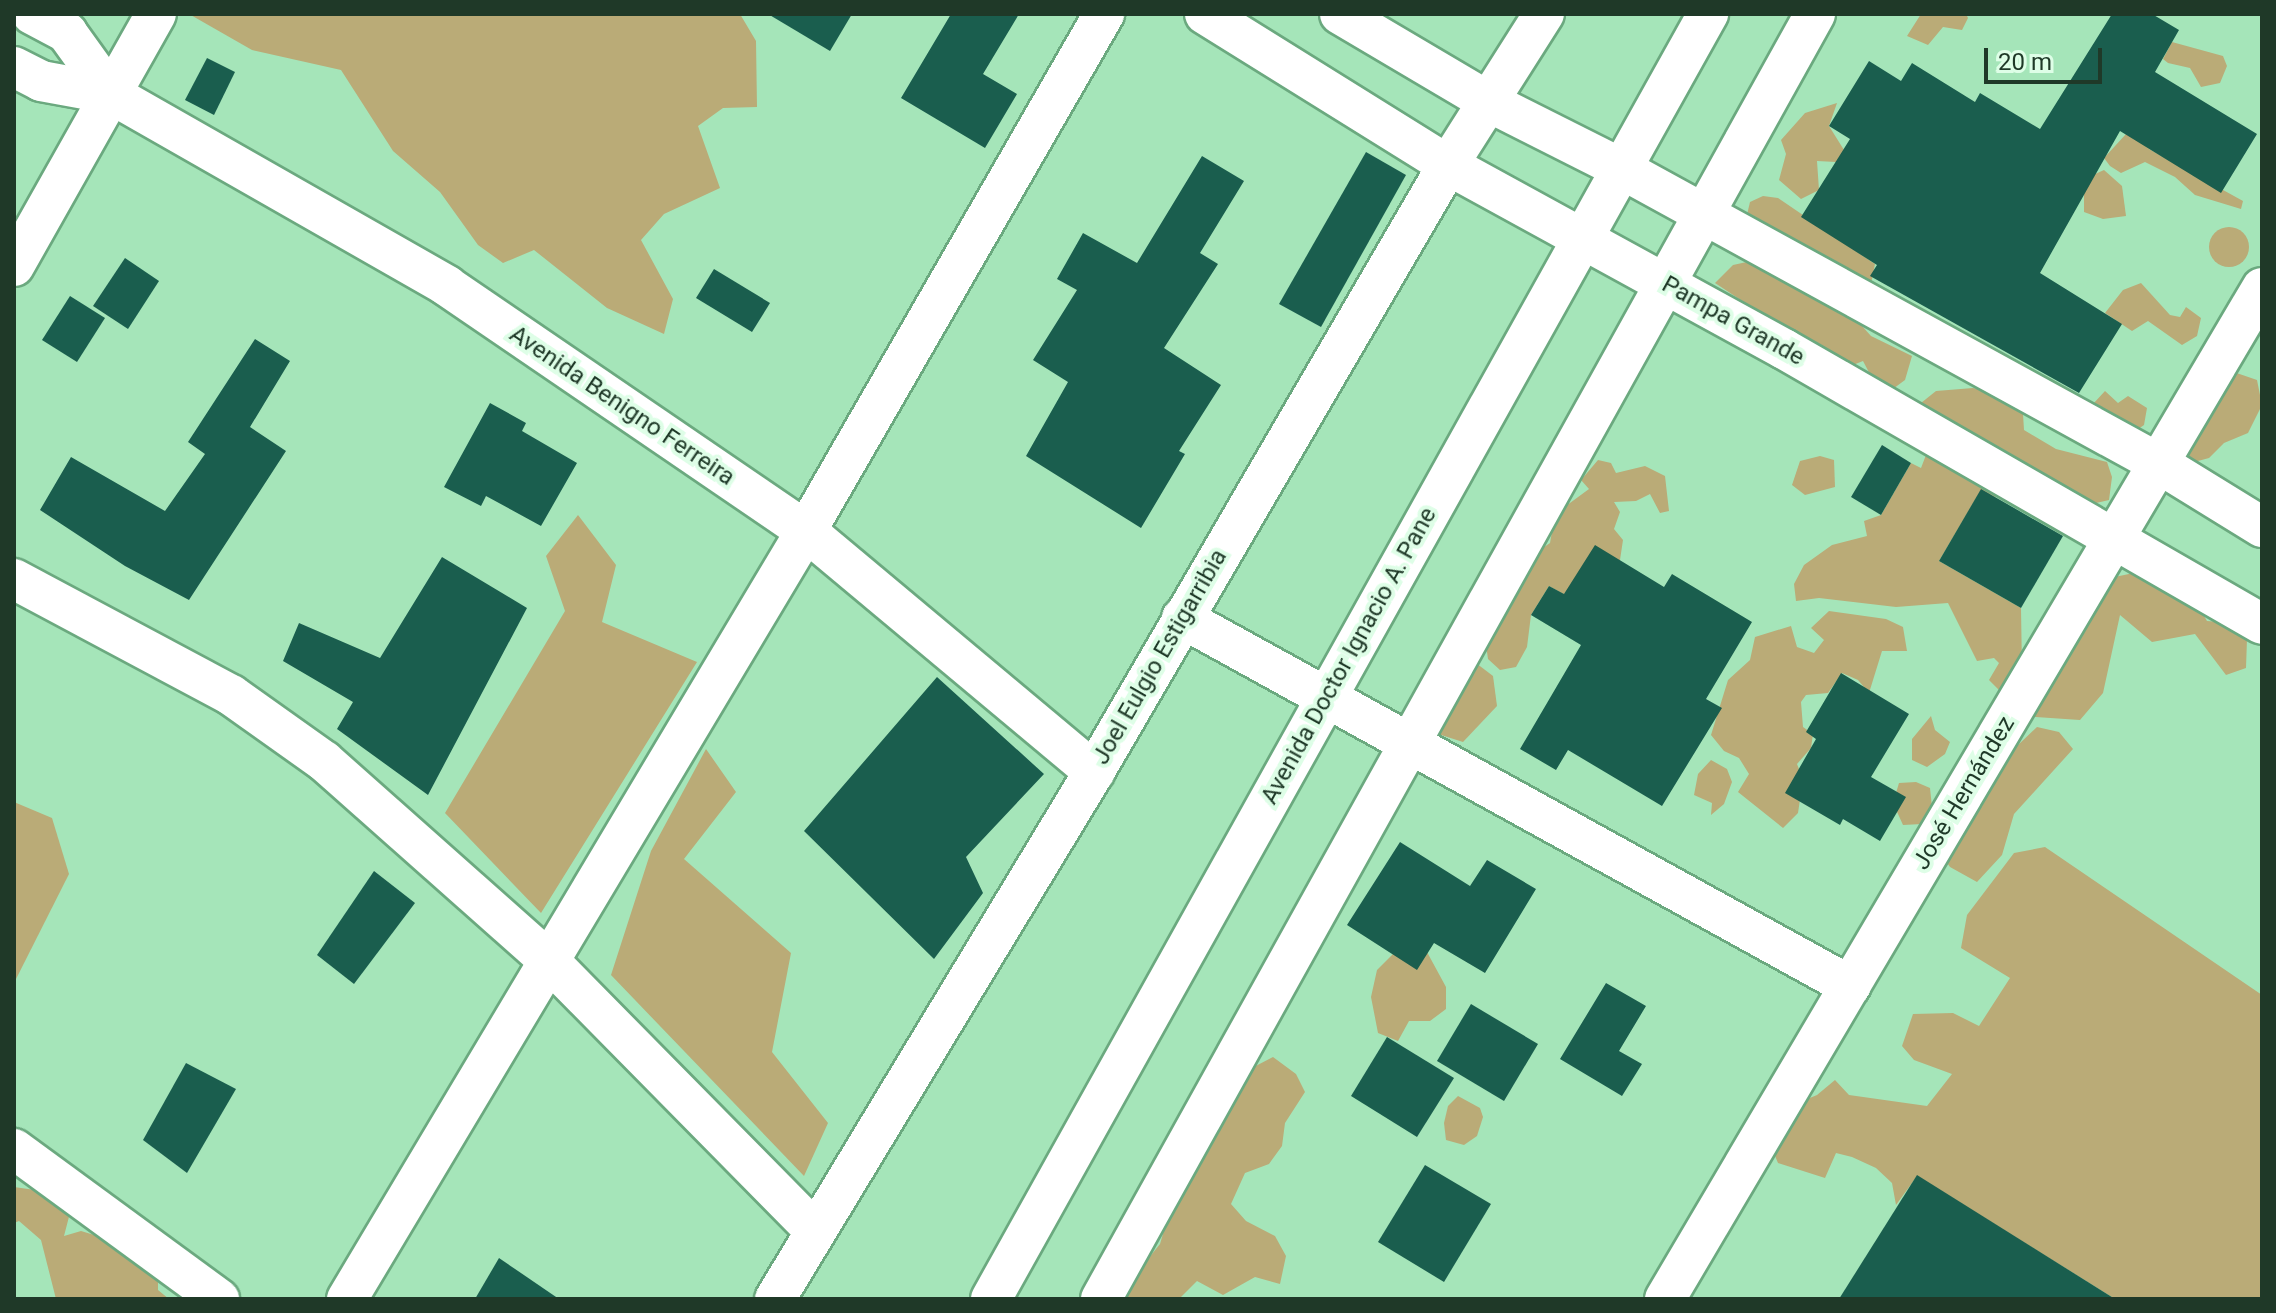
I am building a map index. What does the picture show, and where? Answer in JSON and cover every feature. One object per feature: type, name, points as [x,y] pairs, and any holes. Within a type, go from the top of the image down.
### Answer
[{"type":"street","name":"Avenida Benigno Ferreira","points":[[32,14],[67,33],[111,94]]},
{"type":"street","points":[[14,266],[156,14]]},
{"type":"street","points":[[347,1299],[806,531],[1104,14]]},
{"type":"street","name":"Pampa Grande","points":[[1205,14],[1448,165],[2116,536],[2262,624]]},
{"type":"street","points":[[1340,14],[1489,102],[1620,168],[2158,463],[2262,527]]},
{"type":"street","name":"Joel Eulgio Estigarribia","points":[[775,1299],[1094,772],[1448,165],[1544,14]]},
{"type":"street","name":"Avenida Doctor Ignacio A. Pane","points":[[991,1299],[1708,14]]},
{"type":"street","points":[[1101,1299],[1815,14]]},
{"type":"street","name":"Avenida Benigno Ferreira","points":[[14,67],[41,81],[111,94],[447,286],[806,531],[1094,772]]},
{"type":"street","name":"José Hernández","points":[[1665,1299],[2262,288]]},
{"type":"street","points":[[14,579],[231,695],[324,761],[549,961],[815,1231]]},
{"type":"street","points":[[1182,618],[1411,741],[1850,986]]},
{"type":"street","points":[[14,1149],[219,1299]]},
{"type":"shaded area","points":[[189,14],[740,14],[756,41],[757,107],[723,108],[698,126],[720,188],[664,214],[641,240],[673,299],[664,334],[607,308],[534,250],[503,263],[478,245],[440,192],[393,151],[341,70],[252,50]]},
{"type":"shaded area","points":[[1921,14],[1966,14],[1968,18],[1962,30],[1943,27],[1928,45],[1907,36]]},
{"type":"shaded area","points":[[2172,42],[2223,56],[2227,66],[2220,83],[2201,87],[2190,68],[2163,59]]},
{"type":"shaded area","points":[[1837,103],[1829,126],[1844,150],[1836,162],[1817,161],[1819,190],[1801,199],[1779,180],[1786,154],[1781,140],[1805,113]]},
{"type":"shaded area","points":[[2126,134],[2144,138],[2149,149],[2243,201],[2241,209],[2195,195],[2175,177],[2145,162],[2121,173],[2110,166],[2104,158]]},
{"type":"shaded area","points":[[2104,170],[2122,186],[2126,216],[2103,219],[2084,212],[2084,194],[2093,175]]},
{"type":"shaded area","points":[[1763,196],[1778,198],[1875,264],[1870,289],[1745,223],[1750,202]]},
{"type":"shaded area","points":[[2229,227],[2243,233],[2249,247],[2243,261],[2229,267],[2215,261],[2209,247],[2215,233]]},
{"type":"shaded area","points":[[1765,258],[1835,296],[1871,336],[1912,356],[1905,380],[1882,397],[1863,361],[1833,373],[1824,355],[1715,283],[1733,265]]},
{"type":"shaded area","points":[[2141,283],[2170,315],[2180,317],[2186,307],[2201,318],[2197,336],[2182,345],[2148,321],[2132,331],[2105,313],[2123,290]]},
{"type":"shaded area","points":[[2222,368],[2257,380],[2262,405],[2248,433],[2224,443],[2209,458],[2187,464],[2179,451]]},
{"type":"shaded area","points":[[1973,388],[2001,394],[2023,414],[2024,430],[2056,449],[2107,462],[2112,477],[2109,500],[2079,507],[1916,407],[1936,391]]},
{"type":"shaded area","points":[[2105,391],[2118,403],[2128,396],[2147,408],[2144,425],[2134,432],[2092,417],[2093,404]]},
{"type":"shaded area","points":[[1926,455],[1948,456],[1996,480],[1995,497],[1981,490],[1939,561],[2021,608],[2022,670],[2095,581],[2129,574],[2180,575],[2207,621],[2234,623],[2247,639],[2246,668],[2226,675],[2195,634],[2152,642],[2120,615],[2103,693],[2080,720],[2008,715],[2003,694],[1989,680],[1999,663],[1994,658],[1977,661],[1948,603],[1896,607],[1819,598],[1796,601],[1794,584],[1804,565],[1832,545],[1867,536],[1864,521],[1881,515],[1911,463],[1921,468]]},
{"type":"shaded area","points":[[1820,456],[1834,460],[1835,487],[1805,495],[1792,485],[1800,461]]},
{"type":"shaded area","points":[[1598,460],[1611,463],[1616,473],[1645,466],[1665,476],[1669,511],[1660,513],[1650,494],[1636,501],[1614,502],[1620,512],[1614,529],[1623,540],[1620,560],[1565,595],[1549,586],[1531,615],[1527,647],[1516,667],[1500,670],[1488,659],[1486,645],[1534,554],[1550,543],[1555,514],[1589,489],[1581,480]]},
{"type":"shaded area","points":[[578,515],[616,565],[602,622],[697,662],[541,913],[445,813],[565,611],[546,556]]},
{"type":"shaded area","points":[[1829,611],[1886,619],[1903,627],[1907,651],[1882,651],[1869,693],[1858,680],[1842,673],[1828,693],[1806,695],[1801,702],[1803,727],[1813,734],[1811,748],[1797,764],[1803,779],[1798,813],[1783,828],[1738,792],[1749,774],[1739,758],[1724,751],[1711,735],[1728,680],[1750,660],[1755,637],[1791,626],[1797,647],[1814,653],[1824,640],[1811,628]]},
{"type":"shaded area","points":[[1472,660],[1493,676],[1497,706],[1463,742],[1438,734]]},
{"type":"shaded area","points":[[1931,716],[1935,730],[1950,742],[1945,754],[1927,767],[1912,760],[1912,739]]},
{"type":"shaded area","points":[[2037,727],[2059,732],[2073,749],[2014,814],[2002,855],[1977,882],[1950,867],[1926,833]]},
{"type":"shaded area","points":[[706,749],[736,792],[684,859],[791,953],[772,1052],[828,1123],[804,1176],[611,975],[651,851]]},
{"type":"shaded area","points":[[1711,760],[1727,769],[1732,782],[1724,804],[1711,815],[1712,803],[1694,795],[1698,774]]},
{"type":"shaded area","points":[[1916,782],[1930,788],[1932,807],[1922,824],[1903,825],[1893,803],[1899,783]]},
{"type":"shaded area","points":[[14,802],[52,818],[69,874],[14,983]]},
{"type":"shaded area","points":[[2045,847],[2262,995],[2262,1299],[2115,1299],[1917,1176],[1896,1205],[1892,1183],[1876,1168],[1852,1157],[1836,1153],[1825,1178],[1778,1163],[1765,1132],[1786,1108],[1817,1095],[1835,1080],[1849,1095],[1927,1106],[1952,1074],[1914,1060],[1902,1046],[1913,1014],[1953,1013],[1979,1026],[2010,978],[1961,948],[1967,915],[2014,853]]},
{"type":"shaded area","points":[[1427,952],[1446,987],[1446,1009],[1430,1021],[1409,1021],[1398,1041],[1378,1033],[1371,997],[1377,970],[1394,953]]},
{"type":"shaded area","points":[[1273,1057],[1296,1074],[1305,1092],[1285,1123],[1282,1146],[1269,1164],[1245,1173],[1231,1204],[1246,1221],[1275,1236],[1286,1256],[1280,1284],[1255,1277],[1223,1295],[1197,1281],[1179,1299],[1116,1299],[1160,1244],[1169,1213],[1248,1070]]},
{"type":"shaded area","points":[[1458,1096],[1480,1108],[1483,1117],[1477,1136],[1464,1145],[1446,1140],[1444,1123],[1448,1106]]},
{"type":"shaded area","points":[[14,1187],[42,1191],[71,1209],[64,1236],[81,1231],[104,1238],[158,1275],[158,1290],[169,1299],[56,1299],[41,1240],[19,1221],[14,1223]]},
{"type":"building","points":[[768,14],[852,14],[830,51]]},
{"type":"building","points":[[951,14],[1019,14],[983,74],[1017,94],[985,148],[901,98]]},
{"type":"building","points":[[2112,14],[2152,14],[2179,30],[2155,72],[2257,134],[2221,193],[2120,131],[2040,273],[2122,324],[2079,393],[1870,276],[1877,265],[1801,217],[1850,139],[1829,126],[1869,61],[1901,81],[1912,63],[1975,102],[1980,93],[2040,129]]},
{"type":"building","points":[[207,58],[235,72],[214,115],[185,100]]},
{"type":"building","points":[[1366,152],[1406,175],[1321,327],[1279,304]]},
{"type":"building","points":[[1202,156],[1244,181],[1200,253],[1218,264],[1164,348],[1221,385],[1179,451],[1185,454],[1141,528],[1026,456],[1068,382],[1033,360],[1077,290],[1057,279],[1083,233],[1137,263]]},
{"type":"building","points":[[125,258],[159,281],[128,329],[93,306]]},
{"type":"building","points":[[714,269],[770,303],[752,332],[696,298]]},
{"type":"building","points":[[70,296],[105,318],[77,362],[42,340]]},
{"type":"building","points":[[255,339],[290,361],[250,427],[286,451],[189,600],[125,566],[40,510],[71,457],[165,511],[205,454],[188,442]]},
{"type":"building","points":[[490,403],[526,423],[522,431],[577,463],[541,526],[486,496],[481,506],[444,487]]},
{"type":"building","points":[[1882,445],[1911,463],[1881,515],[1851,497]]},
{"type":"building","points":[[1981,489],[2063,536],[2021,608],[1939,561]]},
{"type":"building","points":[[1595,545],[1664,587],[1672,574],[1752,622],[1706,699],[1722,708],[1662,806],[1568,750],[1556,770],[1520,749],[1581,645],[1531,615],[1549,586],[1564,594]]},
{"type":"building","points":[[442,557],[527,608],[428,795],[337,729],[353,702],[283,661],[299,623],[380,658]]},
{"type":"building","points":[[1841,673],[1909,714],[1871,777],[1906,797],[1880,841],[1843,819],[1840,825],[1785,793],[1816,739],[1806,732]]},
{"type":"building","points":[[937,677],[1044,774],[966,857],[983,893],[934,959],[804,831]]},
{"type":"building","points":[[1400,842],[1470,886],[1487,860],[1536,889],[1485,973],[1434,943],[1417,970],[1347,925]]},
{"type":"building","points":[[374,871],[415,903],[354,984],[317,955]]},
{"type":"building","points":[[1606,983],[1646,1006],[1619,1051],[1642,1064],[1622,1096],[1560,1059]]},
{"type":"building","points":[[1471,1004],[1538,1044],[1504,1101],[1437,1061]]},
{"type":"building","points":[[1387,1037],[1454,1078],[1417,1137],[1351,1096]]},
{"type":"building","points":[[186,1063],[236,1089],[187,1173],[143,1140]]},
{"type":"building","points":[[1425,1165],[1491,1204],[1444,1282],[1378,1242]]},
{"type":"building","points":[[1917,1175],[2115,1299],[1839,1299]]},
{"type":"building","points":[[499,1258],[559,1299],[475,1299]]}]
